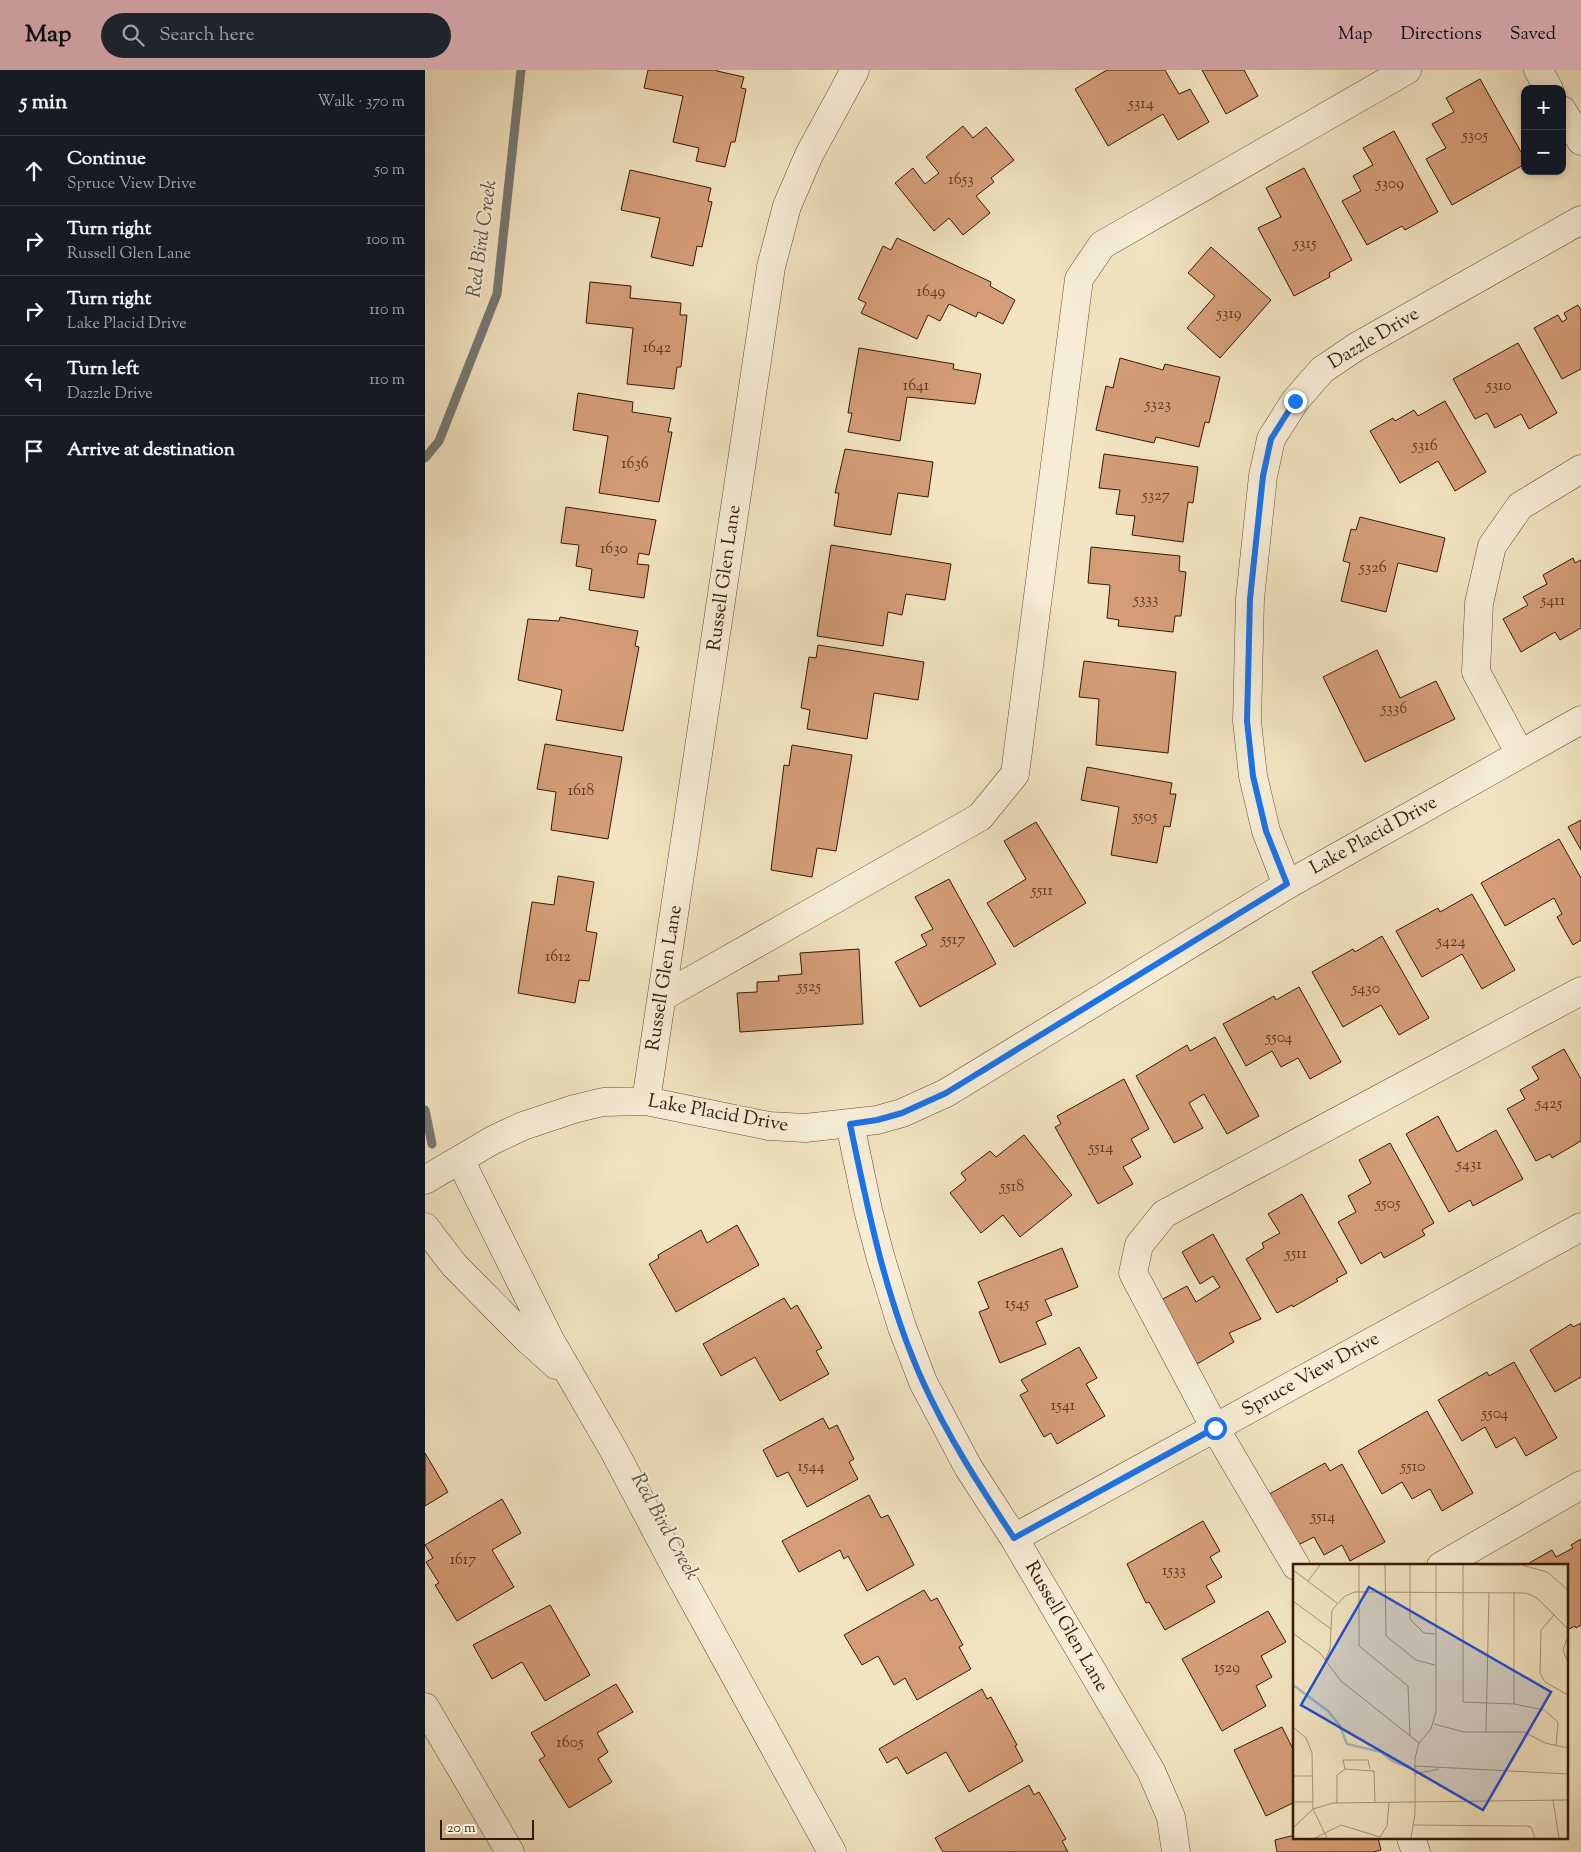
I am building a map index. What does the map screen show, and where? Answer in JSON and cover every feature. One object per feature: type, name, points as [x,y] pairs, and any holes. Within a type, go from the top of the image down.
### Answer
[{"type":"street","name":"Russell Glen Lane","points":[[646,1101],[771,267],[787,206],[801,172],[855,70]]},
{"type":"street","points":[[662,996],[980,817],[1015,774],[1079,279],[1102,245],[1407,70]]},
{"type":"street","points":[[1538,70],[1547,85]]},
{"type":"street","points":[[1566,117],[1581,141]]},
{"type":"street","name":"Dazzle Drive","points":[[1287,884],[1266,831],[1253,776],[1247,721],[1250,599],[1263,476],[1271,439],[1295,401],[1322,370],[1356,346],[1581,220]]},
{"type":"street","points":[[1520,754],[1476,672],[1479,603],[1492,546],[1520,506],[1581,469]]},
{"type":"street","name":"Lake Placid Drive","points":[[425,1180],[493,1140],[523,1126],[574,1109],[603,1102],[646,1101],[769,1126],[805,1128],[877,1120],[902,1113],[946,1093],[1287,884],[1581,720]]},
{"type":"street","points":[[1295,1564],[1215,1428],[1133,1273],[1139,1245],[1164,1214],[1581,991]]},
{"type":"street","name":"Russell Glen Lane","points":[[850,1124],[868,1210],[881,1259],[901,1327],[923,1382],[968,1467],[1014,1538],[1151,1771],[1171,1817],[1176,1852]]},
{"type":"street","points":[[460,1160],[550,1340],[613,1449],[677,1570],[832,1852]]},
{"type":"street","points":[[425,1227],[455,1265],[526,1338],[574,1382]]},
{"type":"street","name":"Spruce View Drive","points":[[1014,1538],[1581,1227]]},
{"type":"street","points":[[1444,1564],[1581,1485]]},
{"type":"street","points":[[425,1707],[510,1852]]},
{"type":"street","points":[[1412,1840],[1416,1852]]},
{"type":"building","points":[[648,70],[717,70],[744,77],[741,88],[746,89],[735,142],[731,142],[725,167],[696,161],[699,148],[673,142],[683,96],[644,88]]},
{"type":"building","points":[[1107,70],[1165,70],[1179,94],[1190,89],[1209,122],[1178,140],[1163,114],[1108,146],[1075,89]]},
{"type":"building","points":[[1202,70],[1244,70],[1258,96],[1226,114]]},
{"type":"building","points":[[1480,79],[1521,152],[1521,166],[1452,205],[1426,159],[1446,148],[1432,124],[1454,112],[1446,98]]},
{"type":"building","points":[[963,126],[973,138],[986,127],[1014,160],[991,178],[994,182],[976,196],[990,213],[963,235],[949,218],[934,231],[895,183],[913,168],[925,184],[939,173],[926,157]]},
{"type":"building","points":[[1394,131],[1438,212],[1405,230],[1402,226],[1367,245],[1342,201],[1361,191],[1353,176],[1373,165],[1363,148]]},
{"type":"building","points":[[1304,168],[1352,260],[1329,273],[1330,277],[1294,296],[1258,228],[1281,217],[1266,188]]},
{"type":"building","points":[[630,170],[711,188],[708,201],[712,202],[702,247],[697,246],[693,266],[651,257],[660,218],[621,210]]},
{"type":"building","points":[[897,238],[991,282],[990,286],[1015,300],[1003,324],[978,312],[976,317],[949,304],[940,321],[928,315],[917,339],[861,313],[866,303],[858,299],[883,246],[891,250]]},
{"type":"building","points":[[1211,247],[1271,300],[1220,358],[1187,328],[1215,296],[1188,273]]},
{"type":"building","points":[[590,282],[631,286],[630,298],[681,303],[680,315],[687,315],[681,367],[677,367],[674,389],[627,384],[633,328],[586,323]]},
{"type":"building","points":[[1578,305],[1581,310],[1581,369],[1562,379],[1534,328],[1558,315],[1562,322],[1567,319],[1564,313]]},
{"type":"building","points":[[1518,343],[1557,413],[1529,429],[1521,414],[1495,428],[1487,413],[1475,419],[1453,379]]},
{"type":"building","points":[[859,348],[954,364],[953,369],[981,374],[975,404],[907,397],[900,441],[848,432],[852,413],[848,413]]},
{"type":"building","points":[[1120,358],[1163,370],[1165,364],[1220,377],[1209,423],[1205,422],[1199,447],[1156,437],[1154,443],[1096,430],[1106,386],[1113,388]]},
{"type":"building","points":[[578,393],[633,402],[632,412],[671,418],[668,432],[672,432],[659,502],[599,493],[608,436],[573,430]]},
{"type":"building","points":[[1445,401],[1486,472],[1455,491],[1438,461],[1400,483],[1370,431],[1393,418],[1395,421],[1414,410],[1418,416]]},
{"type":"building","points":[[845,449],[933,462],[928,497],[898,493],[891,535],[834,526],[839,493],[835,493]]},
{"type":"building","points":[[1104,454],[1198,467],[1193,503],[1188,502],[1183,542],[1132,535],[1135,516],[1116,514],[1120,490],[1099,488]]},
{"type":"building","points":[[566,507],[656,520],[649,555],[639,553],[637,564],[649,565],[644,598],[589,590],[592,569],[576,566],[579,545],[561,543]]},
{"type":"building","points":[[1360,517],[1445,538],[1437,572],[1398,563],[1386,612],[1341,601],[1350,563],[1343,561],[1351,529],[1356,530]]},
{"type":"building","points":[[831,545],[951,564],[945,600],[906,594],[902,615],[888,612],[883,646],[817,636]]},
{"type":"building","points":[[1091,547],[1180,556],[1179,571],[1186,572],[1181,616],[1175,616],[1173,632],[1118,626],[1119,620],[1107,618],[1110,585],[1088,583]]},
{"type":"building","points":[[1573,558],[1575,563],[1581,560],[1581,628],[1560,640],[1555,632],[1521,652],[1503,619],[1528,605],[1523,597],[1547,584],[1543,575]]},
{"type":"building","points":[[560,617],[638,631],[635,646],[639,647],[623,731],[556,720],[562,690],[518,680],[528,619],[559,621]]},
{"type":"building","points":[[818,645],[924,662],[918,700],[874,693],[867,739],[807,729],[810,710],[801,708],[809,657],[816,658]]},
{"type":"building","points":[[1377,650],[1400,698],[1436,681],[1455,719],[1365,762],[1323,677]]},
{"type":"building","points":[[1084,661],[1176,672],[1168,753],[1096,745],[1099,699],[1079,697]]},
{"type":"building","points":[[545,744],[622,757],[608,839],[551,830],[556,792],[537,789]]},
{"type":"building","points":[[792,745],[852,755],[836,851],[817,848],[812,877],[771,870],[784,765],[789,766]]},
{"type":"building","points":[[1087,767],[1172,783],[1170,794],[1176,794],[1170,827],[1164,826],[1157,863],[1111,855],[1119,807],[1081,800]]},
{"type":"building","points":[[1581,820],[1581,850],[1568,827]]},
{"type":"building","points":[[1036,822],[1086,903],[1014,947],[987,903],[1026,879],[1004,841]]},
{"type":"building","points":[[1559,839],[1581,878],[1581,940],[1573,945],[1557,917],[1562,914],[1554,898],[1505,926],[1481,883]]},
{"type":"building","points":[[558,876],[594,882],[586,931],[597,933],[589,981],[579,980],[575,1003],[518,993],[532,902],[554,905]]},
{"type":"building","points":[[949,879],[996,964],[920,1007],[895,962],[927,945],[921,935],[933,929],[915,897]]},
{"type":"building","points":[[1472,894],[1515,970],[1482,989],[1462,954],[1422,977],[1396,931],[1438,908],[1440,912]]},
{"type":"building","points":[[1382,936],[1429,1018],[1399,1035],[1381,1005],[1343,1027],[1312,972],[1353,949],[1355,952]]},
{"type":"building","points":[[859,949],[863,1024],[740,1032],[737,993],[757,992],[757,982],[779,981],[778,976],[802,974],[800,953]]},
{"type":"building","points":[[1299,987],[1341,1062],[1310,1079],[1298,1058],[1281,1067],[1272,1051],[1246,1066],[1223,1024],[1274,996],[1276,1000]]},
{"type":"building","points":[[1215,1037],[1259,1116],[1227,1134],[1204,1094],[1189,1103],[1203,1128],[1174,1143],[1136,1076],[1187,1045],[1190,1051]]},
{"type":"building","points":[[1564,1049],[1581,1079],[1581,1141],[1552,1158],[1550,1154],[1536,1161],[1507,1109],[1525,1099],[1520,1090],[1539,1079],[1532,1067]]},
{"type":"building","points":[[1124,1079],[1149,1129],[1131,1139],[1141,1157],[1123,1167],[1133,1184],[1098,1204],[1055,1127],[1061,1124],[1057,1116]]},
{"type":"building","points":[[1438,1116],[1457,1152],[1496,1130],[1523,1179],[1473,1206],[1470,1200],[1449,1212],[1406,1134]]},
{"type":"building","points":[[1024,1135],[1072,1195],[1020,1237],[1003,1215],[981,1233],[950,1193],[966,1180],[961,1173],[990,1151],[996,1157]]},
{"type":"building","points":[[1390,1143],[1434,1223],[1422,1230],[1425,1235],[1384,1258],[1381,1252],[1361,1264],[1338,1222],[1356,1212],[1348,1196],[1371,1183],[1359,1160]]},
{"type":"building","points":[[1302,1194],[1347,1273],[1336,1279],[1338,1281],[1293,1307],[1292,1305],[1277,1313],[1246,1259],[1264,1248],[1262,1243],[1280,1233],[1268,1214]]},
{"type":"building","points":[[737,1225],[759,1265],[676,1312],[649,1264],[659,1258],[658,1255],[701,1230],[707,1243]]},
{"type":"building","points":[[1213,1234],[1261,1319],[1229,1333],[1234,1342],[1197,1364],[1161,1300],[1187,1286],[1196,1302],[1220,1287],[1213,1276],[1200,1284],[1182,1252]]},
{"type":"building","points":[[1062,1248],[1078,1287],[1045,1300],[1052,1315],[1036,1322],[1046,1344],[1000,1363],[979,1312],[989,1308],[978,1282]]},
{"type":"building","points":[[784,1298],[791,1309],[797,1305],[822,1348],[816,1351],[829,1374],[780,1401],[755,1357],[721,1376],[703,1344]]},
{"type":"building","points":[[1581,1323],[1581,1377],[1555,1392],[1530,1350],[1571,1324],[1573,1327]]},
{"type":"building","points":[[1079,1347],[1097,1378],[1086,1384],[1105,1416],[1057,1444],[1051,1433],[1044,1437],[1020,1395],[1028,1391],[1021,1380]]},
{"type":"building","points":[[1514,1362],[1557,1438],[1526,1456],[1515,1437],[1496,1448],[1485,1427],[1462,1441],[1438,1400],[1487,1372],[1489,1376]]},
{"type":"building","points":[[1427,1411],[1473,1493],[1442,1511],[1430,1489],[1412,1499],[1402,1482],[1382,1494],[1358,1451]]},
{"type":"building","points":[[823,1418],[829,1429],[837,1425],[854,1459],[849,1462],[858,1479],[807,1507],[788,1472],[777,1477],[763,1450]]},
{"type":"building","points":[[425,1453],[448,1492],[425,1506]]},
{"type":"building","points":[[1325,1463],[1330,1471],[1342,1464],[1385,1542],[1350,1561],[1342,1545],[1324,1555],[1314,1537],[1292,1548],[1264,1497]]},
{"type":"building","points":[[869,1495],[881,1518],[888,1515],[914,1565],[867,1591],[848,1556],[844,1559],[840,1550],[799,1572],[782,1541]]},
{"type":"building","points":[[502,1499],[521,1533],[492,1550],[514,1587],[457,1621],[435,1585],[439,1583],[426,1562],[433,1558],[425,1545]]},
{"type":"building","points":[[1203,1521],[1220,1551],[1210,1557],[1222,1577],[1206,1586],[1215,1602],[1165,1630],[1149,1602],[1146,1603],[1127,1564]]},
{"type":"building","points":[[1581,1539],[1581,1625],[1569,1629],[1569,1564],[1528,1564],[1552,1550],[1556,1557],[1573,1548],[1571,1545]]},
{"type":"building","points":[[924,1590],[931,1601],[937,1598],[963,1645],[959,1647],[971,1669],[917,1700],[905,1678],[894,1685],[878,1656],[862,1665],[844,1635]]},
{"type":"building","points":[[550,1605],[590,1675],[545,1701],[522,1662],[492,1679],[473,1645]]},
{"type":"building","points":[[1268,1611],[1286,1642],[1261,1656],[1272,1677],[1256,1686],[1266,1706],[1222,1731],[1182,1659]]},
{"type":"building","points":[[616,1684],[633,1712],[597,1733],[608,1752],[598,1759],[612,1782],[569,1808],[539,1760],[545,1756],[531,1733]]},
{"type":"building","points":[[982,1689],[987,1699],[991,1697],[1017,1745],[1015,1746],[1023,1761],[969,1792],[946,1752],[907,1774],[897,1757],[887,1763],[879,1749]]},
{"type":"building","points":[[1282,1727],[1293,1749],[1293,1803],[1266,1816],[1234,1750]]},
{"type":"building","points":[[1029,1785],[1034,1795],[1039,1792],[1066,1839],[1062,1841],[1068,1852],[943,1852],[935,1838]]},
{"type":"building","points":[[1293,1836],[1293,1840],[1378,1840],[1381,1850],[1373,1852],[1277,1852],[1275,1840]]},
{"type":"waterway","name":"Red Bird Creek","points":[[425,458],[439,441],[497,294],[521,70]]},
{"type":"waterway","name":"Red Bird Creek","points":[[425,1110],[432,1144]]},
{"type":"route","points":[[1215,1428],[1014,1538],[968,1467],[923,1382],[901,1327],[868,1210],[850,1124],[877,1120],[902,1113],[946,1093],[1287,884],[1266,831],[1253,776],[1247,721],[1250,599],[1263,476],[1271,439],[1295,401]]}]
